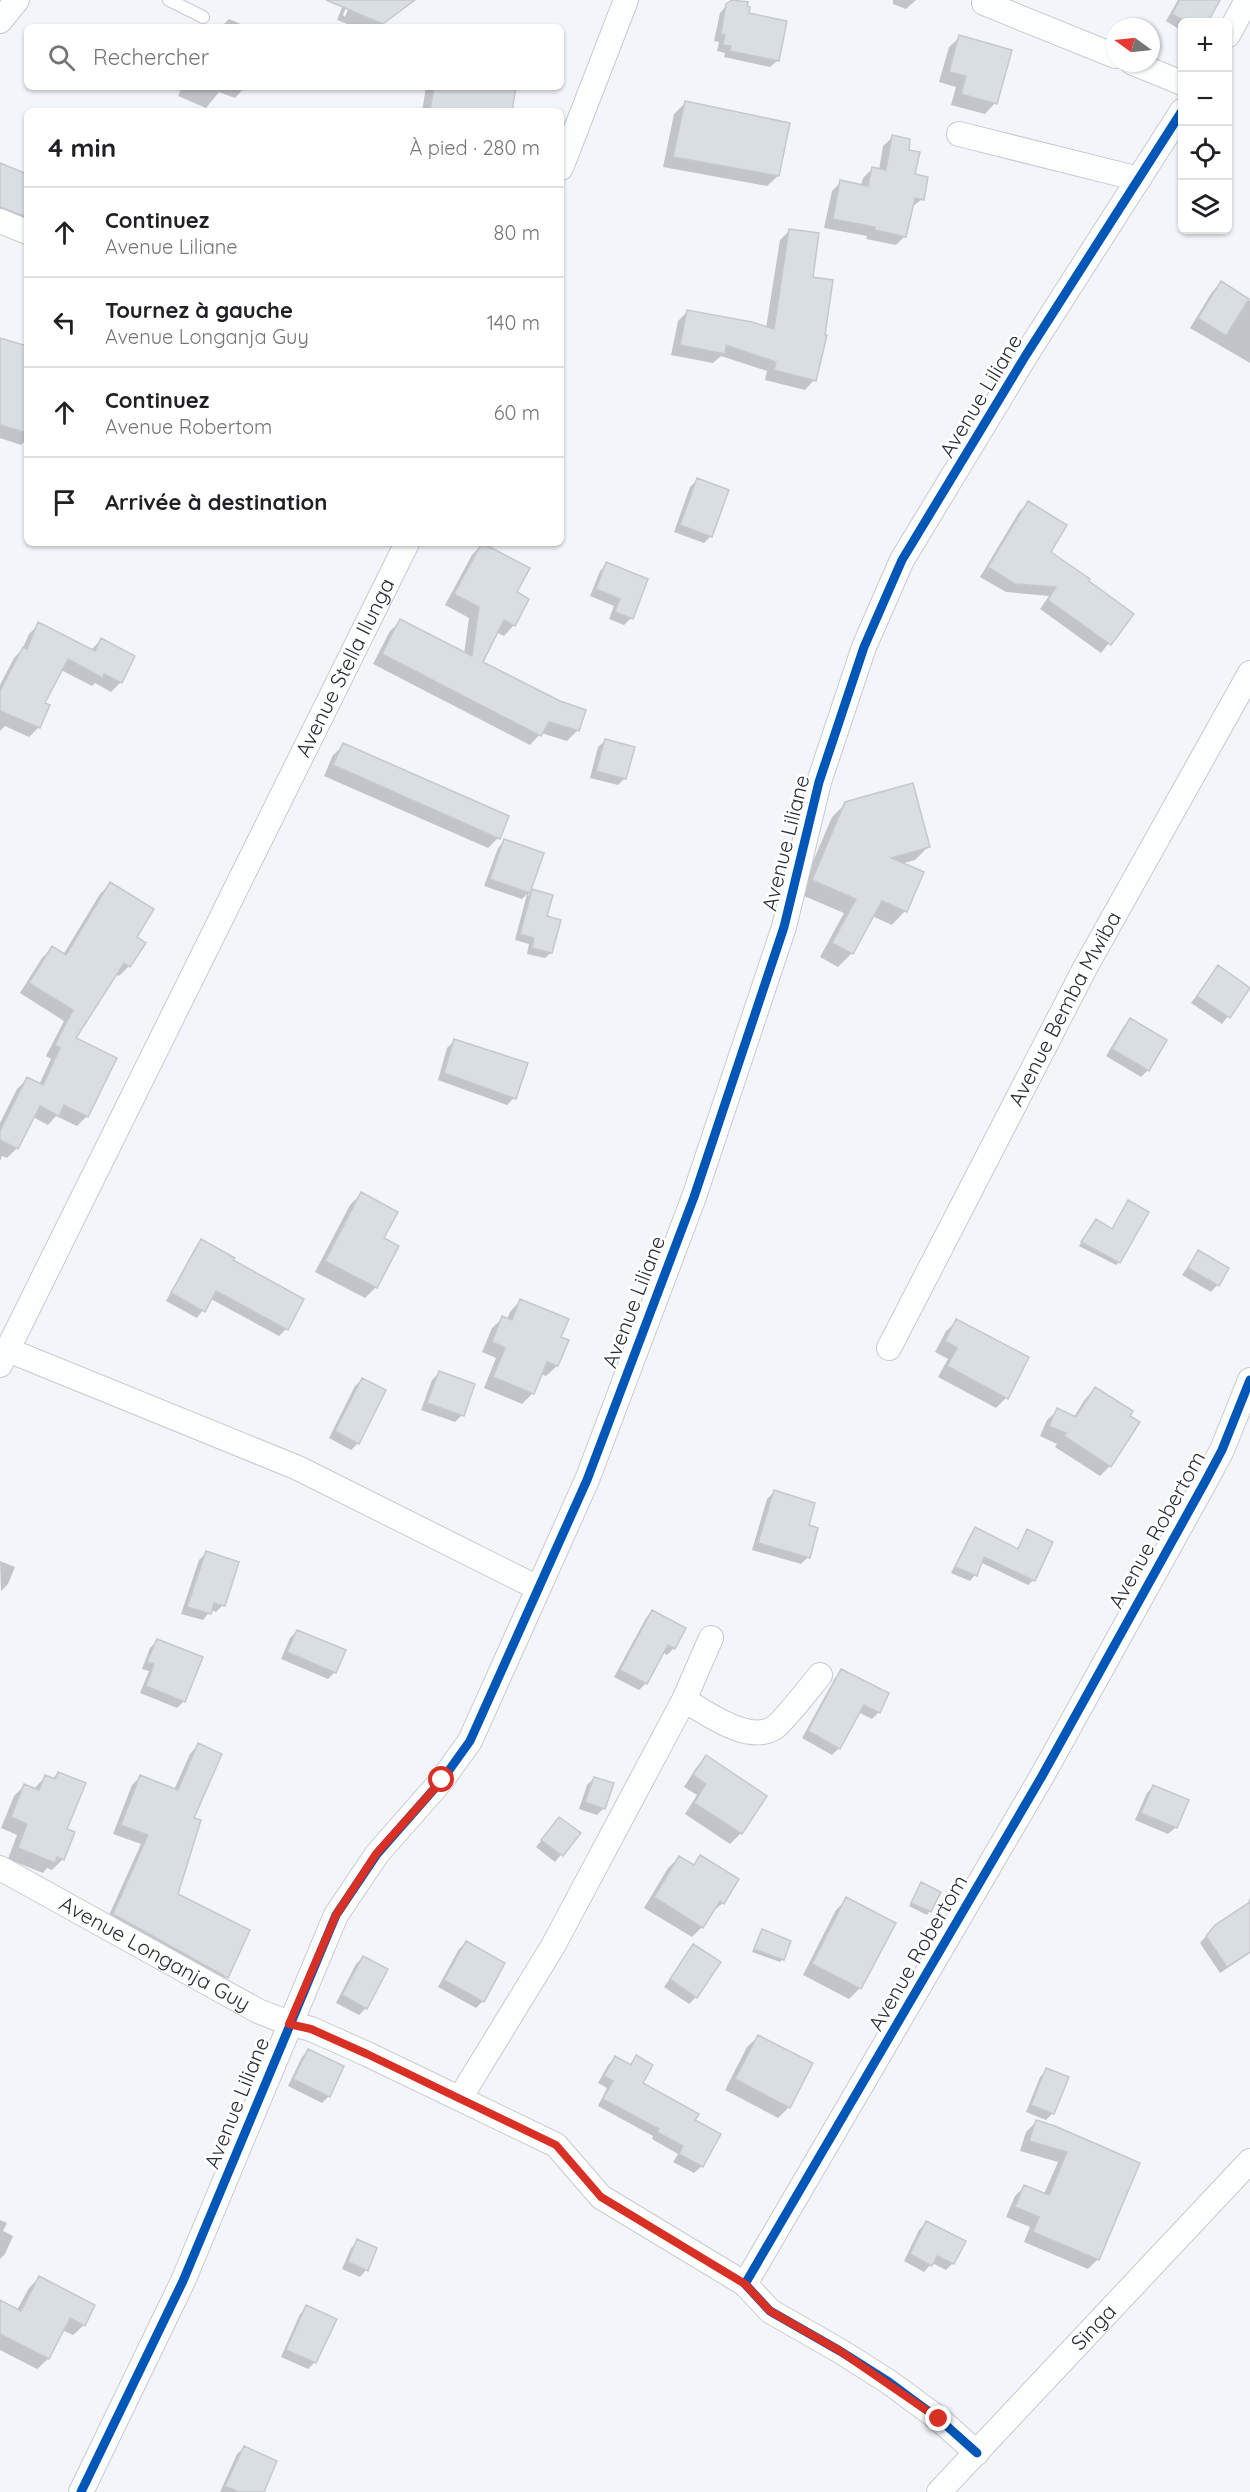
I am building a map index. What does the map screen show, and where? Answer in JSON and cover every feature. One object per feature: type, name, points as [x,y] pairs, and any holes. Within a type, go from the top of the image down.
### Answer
[{"type":"street","points":[[0,21],[17,0]]},
{"type":"street","points":[[564,160],[626,0]]},
{"type":"street","points":[[1232,26],[1247,0]]},
{"type":"street","points":[[984,3],[1106,52]]},
{"type":"street","points":[[1155,72],[1178,81]]},
{"type":"street","name":"Avenue Liliane","points":[[81,2492],[183,2280],[336,1915],[376,1854],[442,1780],[470,1741],[587,1480],[694,1197],[784,927],[819,782],[864,647],[902,560],[1026,355],[1178,117]]},
{"type":"street","points":[[960,134],[1139,179]]},
{"type":"street","points":[[0,221],[24,231]]},
{"type":"street","name":"Avenue Stella Ilunga","points":[[4,1357],[406,546]]},
{"type":"street","name":"Avenue Bemba Mwiba","points":[[889,1348],[1085,968],[1250,673]]},
{"type":"street","points":[[4,1357],[298,1468],[538,1588]]},
{"type":"street","name":"Avenue Robertom","points":[[745,2284],[1042,1776],[1216,1460],[1250,1380]]},
{"type":"street","points":[[460,2098],[553,1946],[684,1700],[711,1638]]},
{"type":"street","points":[[684,1700],[742,1731],[762,1734],[775,1727],[820,1675]]},
{"type":"street","name":"Avenue Longanja Guy","points":[[0,1868],[258,2011],[289,2024],[311,2029],[556,2145],[601,2197],[745,2284]]},
{"type":"street","name":"Singa","points":[[939,2492],[1250,2162]]},
{"type":"street","points":[[745,2284],[770,2311],[840,2351],[898,2389],[939,2419],[977,2453]]},
{"type":"lane","points":[[169,0],[203,16]]},
{"type":"building","points":[[326,0],[415,0],[383,24]]},
{"type":"building","points":[[732,0],[748,2],[749,13],[787,21],[779,61],[730,51],[731,46],[723,45],[725,35],[721,34],[726,4]]},
{"type":"building","points":[[1180,0],[1220,0],[1210,18],[1179,18],[1172,14]]},
{"type":"building","points":[[959,35],[1012,50],[997,104],[961,94],[966,76],[949,72]]},
{"type":"building","points":[[434,90],[516,90],[512,108],[430,108]]},
{"type":"building","points":[[685,101],[790,123],[779,176],[673,157]]},
{"type":"building","points":[[892,135],[910,139],[909,150],[920,152],[915,174],[928,177],[924,200],[915,198],[906,237],[875,230],[875,227],[833,219],[840,180],[868,186],[872,167],[886,170]]},
{"type":"building","points":[[0,163],[24,173],[24,216],[0,207]]},
{"type":"building","points":[[789,229],[819,233],[813,277],[833,280],[825,335],[827,335],[816,381],[774,370],[776,362],[726,345],[725,354],[680,345],[687,310],[752,322],[774,329]]},
{"type":"building","points":[[1221,281],[1249,299],[1226,336],[1198,318]]},
{"type":"building","points":[[0,338],[24,345],[24,432],[0,425]]},
{"type":"building","points":[[697,478],[729,490],[712,537],[680,525]]},
{"type":"building","points":[[1028,501],[1067,525],[1051,552],[1134,614],[1111,645],[1048,600],[1056,587],[1015,584],[988,567]]},
{"type":"building","points":[[480,546],[488,546],[530,568],[517,592],[529,599],[515,626],[504,620],[483,662],[560,701],[586,710],[579,731],[549,722],[541,736],[382,654],[400,619],[472,656],[479,607],[454,594]]},
{"type":"building","points":[[606,562],[648,579],[633,619],[615,612],[620,599],[596,589]]},
{"type":"building","points":[[38,622],[95,651],[101,638],[135,656],[122,683],[104,674],[103,678],[68,659],[45,703],[50,705],[40,728],[0,711],[0,691],[23,647],[27,649]]},
{"type":"building","points":[[605,739],[635,747],[626,779],[596,771]]},
{"type":"building","points":[[343,743],[509,816],[500,839],[333,765]]},
{"type":"building","points":[[913,783],[930,847],[891,858],[924,872],[907,912],[882,901],[853,954],[832,943],[856,899],[812,880],[845,802]]},
{"type":"building","points":[[504,839],[544,853],[530,893],[490,879]]},
{"type":"building","points":[[110,882],[154,909],[137,937],[146,943],[130,967],[124,963],[76,1038],[117,1058],[88,1117],[64,1105],[59,1116],[40,1106],[18,1149],[0,1140],[0,1131],[27,1077],[43,1085],[60,1048],[55,1045],[73,1010],[29,983],[52,946],[66,955]]},
{"type":"building","points":[[532,889],[553,895],[547,916],[561,920],[552,953],[532,948],[534,938],[520,934]]},
{"type":"building","points":[[1218,965],[1250,988],[1230,1018],[1197,996]]},
{"type":"building","points":[[1130,1018],[1167,1040],[1149,1071],[1112,1049]]},
{"type":"building","points":[[454,1039],[528,1063],[516,1099],[444,1073]]},
{"type":"building","points":[[361,1192],[398,1212],[384,1238],[399,1246],[377,1288],[325,1261]]},
{"type":"building","points":[[1128,1200],[1149,1212],[1120,1263],[1081,1242],[1096,1219],[1112,1229]]},
{"type":"building","points":[[201,1239],[235,1258],[233,1260],[304,1299],[288,1330],[216,1291],[205,1312],[171,1293]]},
{"type":"building","points":[[1198,1250],[1229,1268],[1219,1286],[1188,1268]]},
{"type":"building","points":[[520,1299],[569,1319],[561,1337],[569,1340],[558,1366],[547,1362],[534,1394],[493,1377],[505,1348],[492,1342],[502,1316],[512,1320]]},
{"type":"building","points":[[956,1319],[1029,1357],[1008,1399],[947,1366],[957,1348],[945,1341]]},
{"type":"building","points":[[439,1371],[475,1384],[464,1416],[427,1403]]},
{"type":"building","points":[[362,1378],[386,1390],[359,1444],[335,1431]]},
{"type":"building","points":[[1095,1387],[1133,1411],[1130,1416],[1140,1422],[1111,1467],[1064,1436],[1066,1433],[1049,1426],[1057,1408],[1076,1417]]},
{"type":"building","points":[[774,1490],[815,1503],[809,1525],[818,1528],[810,1558],[758,1543]]},
{"type":"building","points":[[975,1527],[1018,1549],[1027,1529],[1053,1542],[1035,1581],[984,1557],[977,1576],[955,1567]]},
{"type":"building","points":[[206,1551],[239,1562],[225,1606],[214,1603],[211,1614],[187,1607]]},
{"type":"building","points":[[652,1610],[686,1628],[675,1649],[668,1645],[647,1684],[620,1670]]},
{"type":"building","points":[[297,1630],[346,1650],[336,1673],[287,1652]]},
{"type":"building","points":[[157,1639],[203,1657],[185,1702],[146,1686],[154,1664],[147,1662]]},
{"type":"building","points":[[841,1669],[889,1693],[880,1713],[864,1705],[840,1749],[808,1731]]},
{"type":"building","points":[[198,1743],[222,1754],[194,1818],[201,1820],[178,1894],[250,1930],[228,1978],[113,1914],[148,1835],[121,1825],[140,1775],[178,1790]]},
{"type":"building","points":[[706,1755],[767,1796],[742,1834],[694,1803],[706,1784],[693,1775]]},
{"type":"building","points":[[58,1772],[86,1783],[67,1829],[75,1832],[64,1860],[57,1857],[55,1863],[18,1848],[27,1824],[11,1817],[24,1784],[39,1790],[45,1775],[55,1779]]},
{"type":"building","points":[[594,1777],[614,1783],[605,1809],[585,1802]]},
{"type":"building","points":[[1153,1785],[1189,1800],[1177,1828],[1141,1813]]},
{"type":"building","points":[[559,1817],[581,1833],[563,1856],[541,1840]]},
{"type":"building","points":[[700,1855],[739,1879],[724,1904],[720,1901],[703,1928],[654,1897],[679,1856],[694,1865]]},
{"type":"building","points":[[921,1882],[941,1892],[931,1912],[911,1903]]},
{"type":"building","points":[[846,1897],[896,1923],[861,1989],[812,1964]]},
{"type":"building","points":[[1250,1902],[1250,1952],[1227,1967],[1206,1936],[1215,1925]]},
{"type":"building","points":[[762,1929],[791,1941],[784,1960],[754,1949]]},
{"type":"building","points":[[466,1941],[505,1963],[484,2002],[444,1980]]},
{"type":"building","points":[[693,1944],[721,1962],[697,1998],[670,1979]]},
{"type":"building","points":[[363,1956],[388,1969],[367,2009],[342,1995]]},
{"type":"building","points":[[758,2035],[813,2063],[790,2108],[735,2079]]},
{"type":"building","points":[[308,2049],[344,2066],[330,2097],[293,2079]]},
{"type":"building","points":[[636,2055],[653,2065],[643,2083],[699,2114],[695,2120],[721,2134],[703,2167],[679,2154],[683,2146],[657,2132],[659,2129],[603,2099],[613,2081],[604,2076],[615,2056],[631,2065]]},
{"type":"building","points":[[1046,2068],[1069,2077],[1054,2114],[1031,2105]]},
{"type":"building","points":[[1036,2120],[1140,2163],[1099,2260],[1033,2232],[1039,2217],[1015,2207],[1024,2185],[1049,2195],[1067,2152],[1029,2141]]},
{"type":"building","points":[[926,2221],[966,2241],[954,2264],[937,2256],[932,2266],[910,2254]]},
{"type":"building","points":[[357,2239],[377,2248],[368,2271],[348,2262]]},
{"type":"building","points":[[39,2276],[95,2305],[85,2326],[70,2318],[49,2359],[0,2334],[0,2300],[21,2311]]},
{"type":"building","points":[[306,2305],[337,2319],[316,2363],[286,2350]]},
{"type":"building","points":[[244,2446],[277,2461],[264,2492],[239,2492],[225,2486]]},
{"type":"cycle path","points":[[81,2492],[183,2281],[336,1915],[377,1854],[442,1780],[470,1741],[587,1480],[694,1197],[784,927],[819,782],[864,647],[902,560],[1026,355],[1178,117]]},
{"type":"cycle path","points":[[977,2453],[939,2419],[889,2382],[770,2311],[745,2284],[1042,1776],[1222,1450],[1250,1380]]},
{"type":"route","points":[[442,1780],[376,1854],[336,1915],[289,2024],[311,2029],[367,2054],[556,2145],[601,2197],[745,2284],[770,2311],[889,2382],[939,2419]]}]
